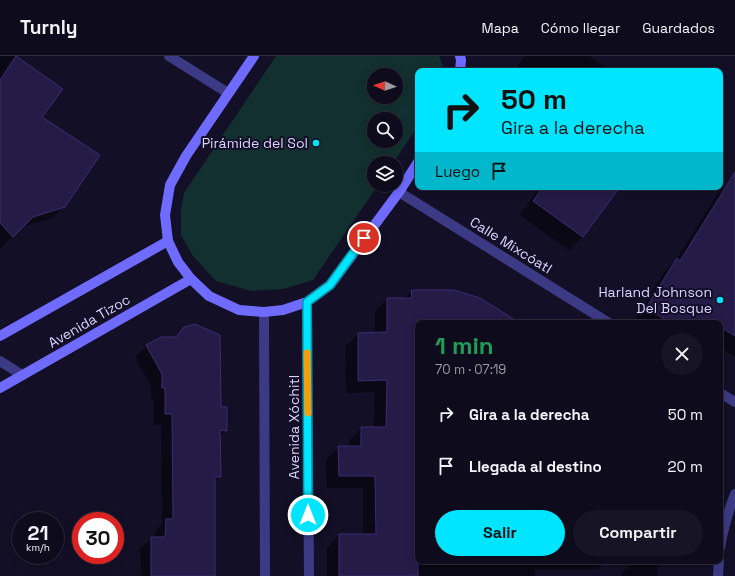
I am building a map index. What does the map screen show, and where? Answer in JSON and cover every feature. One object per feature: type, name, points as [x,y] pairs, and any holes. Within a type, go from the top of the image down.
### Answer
[{"type":"main road","points":[[254,56],[186,156],[170,185],[165,215],[168,241],[178,262],[191,279],[209,296],[239,310],[264,312],[283,310],[307,302],[330,285],[399,192]]},
{"type":"main road","points":[[460,56],[460,68]]},
{"type":"main road","points":[[403,186],[415,167]]},
{"type":"main road","points":[[0,336],[168,241]]},
{"type":"main road","name":"Avenida Tizoc","points":[[0,388],[191,279]]},
{"type":"street","points":[[169,56],[228,94]]},
{"type":"street","name":"Calle Mixcóatl","points":[[399,192],[604,320]]},
{"type":"street","name":"Avenida Xóchitl","points":[[307,302],[308,576]]},
{"type":"street","name":"Avenida Xóchitl","points":[[264,312],[265,576]]},
{"type":"street","points":[[0,361],[22,375]]},
{"type":"street","points":[[723,395],[735,402]]},
{"type":"street","points":[[723,528],[735,494]]},
{"type":"street","points":[[718,576],[719,564]]},
{"type":"green space","points":[[276,56],[439,56],[443,68],[415,68],[415,130],[398,156],[367,156],[367,192],[373,192],[313,280],[284,289],[251,291],[216,281],[193,256],[181,235],[181,210],[184,193]]},
{"type":"building","points":[[16,56],[63,89],[42,117],[100,155],[65,207],[33,217],[13,237],[0,223],[0,80]]},
{"type":"building","points":[[735,172],[735,336],[723,329],[723,320],[666,320],[646,308],[677,258],[680,261]]},
{"type":"building","points":[[541,190],[618,190],[583,237],[533,201]]},
{"type":"building","points":[[411,290],[454,290],[480,298],[515,320],[415,320],[415,564],[418,564],[418,576],[339,576],[339,534],[376,534],[375,476],[339,476],[338,446],[361,446],[361,427],[386,427],[387,380],[358,381],[358,333],[387,332],[387,298],[412,298]]},
{"type":"building","points":[[195,324],[220,335],[221,407],[227,407],[227,431],[220,430],[221,477],[215,477],[215,576],[151,576],[151,537],[165,537],[166,519],[173,519],[172,414],[165,414],[165,388],[162,388],[162,374],[146,345],[161,337],[176,337],[184,327]]},
{"type":"slow traffic","points":[[307,353],[308,413]]},
{"type":"place","name":"Pirámide del Sol","points":[[316,143]]},
{"type":"place","name":"Harland Johnson Del Bosque","points":[[720,300]]},
{"type":"route","points":[[308,515],[307,302],[330,285],[364,238]]}]
